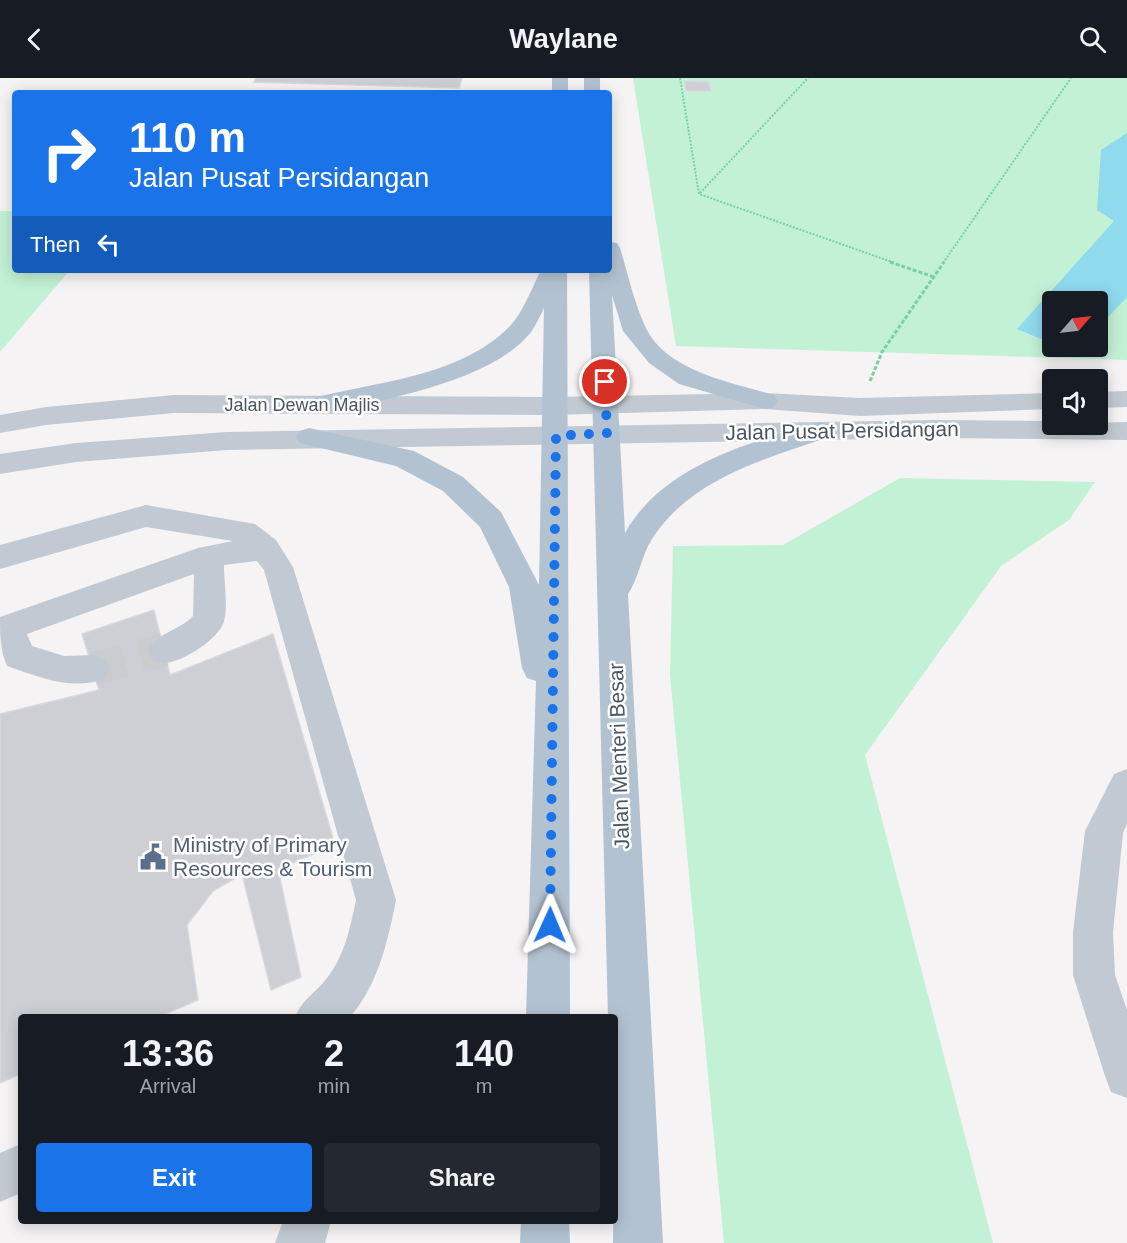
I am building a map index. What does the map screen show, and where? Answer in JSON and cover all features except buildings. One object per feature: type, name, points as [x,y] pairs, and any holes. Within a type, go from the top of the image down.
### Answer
[{"type":"main road","points":[[612,258],[635,331],[658,358],[688,378],[765,400]]},
{"type":"main road","points":[[320,405],[409,385],[459,369],[495,350],[521,328],[552,273]]},
{"type":"main road","points":[[548,1014],[554,273]]},
{"type":"main road","name":"Jalan Menteri Besar","points":[[600,273],[638,1243]]},
{"type":"main road","points":[[613,596],[639,533],[658,510],[689,484],[737,460],[820,430]]},
{"type":"main road","points":[[309,437],[404,458],[453,484],[491,520],[524,587],[552,741]]},
{"type":"main road","points":[[545,1243],[546,1224]]},
{"type":"street","points":[[1108,400],[1127,399]]},
{"type":"street","name":"Jalan Pusat Persidangan","points":[[554,421],[606,419],[765,400],[860,406],[1042,401]]},
{"type":"street","name":"Jalan Dewan Majlis","points":[[0,424],[46,416],[174,404],[320,405],[554,421]]},
{"type":"street","name":"Jalan Pusat Persidangan","points":[[606,419],[820,430],[1127,431]]},
{"type":"street","name":"Jalan Dewan Majlis","points":[[0,464],[97,450],[191,441],[309,437],[554,421]]},
{"type":"street","points":[[0,557],[146,516],[245,532],[265,548],[278,567],[376,900],[370,937],[352,999],[323,1014]]},
{"type":"street","points":[[93,669],[63,670],[19,656],[4,628],[209,556],[265,548]]},
{"type":"street","points":[[164,650],[195,635],[209,620],[209,556]]},
{"type":"street","points":[[1127,786],[1104,831],[1093,932],[1094,975],[1127,1076]]},
{"type":"street","points":[[0,1178],[18,1169]]},
{"type":"street","points":[[300,1243],[306,1224]]},
{"type":"path","points":[[680,78],[699,194]]},
{"type":"path","points":[[699,194],[808,78]]},
{"type":"path","points":[[860,406],[882,352],[1071,78]]},
{"type":"path","points":[[699,194],[934,277]]},
{"type":"green space","points":[[633,78],[1127,78],[1127,360],[676,346]]},
{"type":"green space","points":[[0,211],[12,211],[12,273],[67,273],[0,352]]},
{"type":"green space","points":[[900,478],[1095,482],[1069,520],[1001,566],[865,755],[993,1243],[724,1243],[670,675],[673,546],[783,545]]},
{"type":"water","points":[[1127,133],[1127,297],[1108,317],[1108,291],[1051,291],[1114,221],[1097,210],[1101,150]]},
{"type":"water","points":[[1042,301],[1042,339],[1017,329]]},
{"type":"tunnel","points":[[93,669],[164,650]]},
{"type":"place","name":"Ministry of Primary Resources & Tourism","points":[[153,857]]},
{"type":"route","points":[[550,925],[556,436],[607,433],[605,382]]}]
